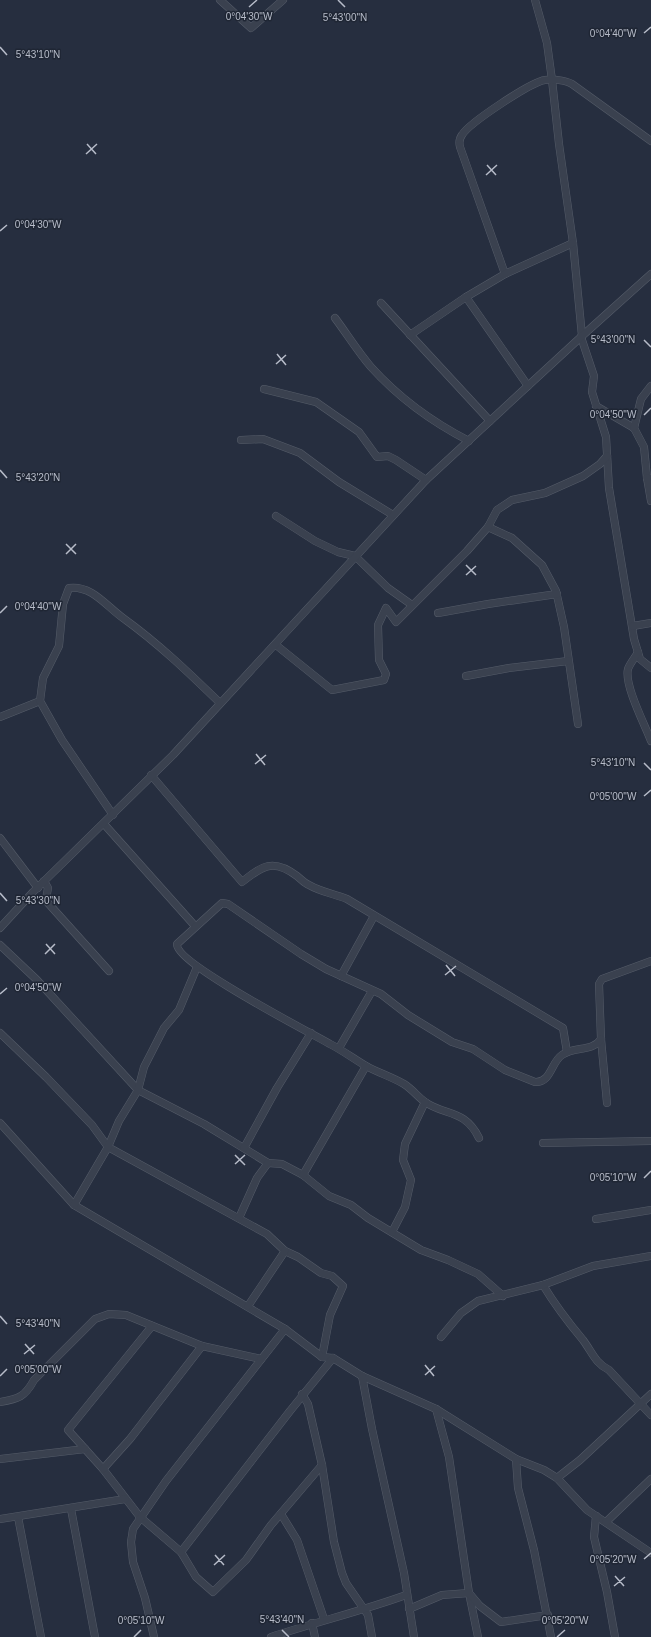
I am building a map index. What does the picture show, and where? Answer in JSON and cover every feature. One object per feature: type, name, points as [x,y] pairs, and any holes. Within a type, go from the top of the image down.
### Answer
[{"type":"street","points":[[220,0],[251,28],[283,0]]},
{"type":"street","points":[[535,0],[545,36],[552,80],[559,144],[573,243],[581,336],[594,376],[592,392],[606,437],[609,488],[638,652],[640,659],[651,668]]},
{"type":"street","points":[[505,274],[461,154],[459,141],[467,130],[510,98],[545,80],[552,80],[564,81],[572,84],[651,141]]},
{"type":"street","points":[[410,335],[505,274],[573,243]]},
{"type":"street","points":[[0,928],[44,881],[113,815],[276,645],[355,556],[426,480],[581,336],[651,274]]},
{"type":"street","points":[[466,298],[528,386]]},
{"type":"street","points":[[381,303],[490,421]]},
{"type":"street","points":[[335,318],[371,367],[396,391],[426,416],[469,441]]},
{"type":"street","points":[[634,428],[641,399],[651,386]]},
{"type":"street","points":[[264,389],[316,402],[359,432],[378,457],[388,456],[426,480]]},
{"type":"street","points":[[596,406],[634,428],[644,447],[651,501]]},
{"type":"street","points":[[242,440],[263,439],[300,454],[340,482],[393,515]]},
{"type":"street","points":[[276,645],[332,690],[384,680],[386,674],[379,660],[378,626],[386,608],[396,622],[488,528],[497,510],[512,500],[546,492],[583,476],[600,464],[607,456]]},
{"type":"street","points":[[276,516],[315,541],[338,552],[355,556],[376,578],[412,605]]},
{"type":"street","points":[[488,528],[512,538],[542,565],[557,594],[564,627],[578,724]]},
{"type":"street","points":[[113,815],[62,740],[40,701],[43,678],[58,646],[65,595],[69,588],[76,587],[102,599],[122,617],[160,646],[220,703]]},
{"type":"street","points":[[438,613],[557,594]]},
{"type":"street","points":[[633,626],[651,623]]},
{"type":"street","points":[[638,652],[628,669],[628,681],[630,691],[651,741]]},
{"type":"street","points":[[466,676],[509,668],[568,661]]},
{"type":"street","points":[[0,717],[40,701]]},
{"type":"street","points":[[152,775],[242,882],[258,869],[265,866],[287,870],[305,883],[347,899],[563,1028],[567,1052]]},
{"type":"street","points":[[104,824],[195,926]]},
{"type":"street","points":[[0,838],[38,888]]},
{"type":"street","points":[[44,881],[48,888],[46,898],[48,903],[110,970]]},
{"type":"street","points":[[479,1138],[473,1128],[458,1115],[426,1102],[405,1085],[366,1066],[339,1048],[231,989],[197,967],[176,947],[177,944],[222,903],[228,904],[301,954],[341,976],[381,994],[408,1015],[452,1042],[473,1049],[505,1070],[535,1082],[541,1082],[546,1078],[556,1059],[567,1052],[595,1045],[601,1039]]},
{"type":"street","points":[[341,976],[374,916]]},
{"type":"street","points":[[0,944],[37,980],[138,1090],[204,1124],[268,1162],[282,1164],[303,1175],[329,1196],[352,1205],[368,1218],[421,1250],[448,1260],[478,1274],[503,1296]]},
{"type":"street","points":[[607,1103],[601,1039],[600,981],[651,961]]},
{"type":"street","points":[[74,1205],[108,1147],[119,1121],[138,1090],[144,1067],[164,1028],[179,1010],[197,967]]},
{"type":"street","points":[[339,1048],[372,991]]},
{"type":"street","points":[[0,1033],[46,1077],[92,1125],[108,1147],[160,1177],[267,1234],[285,1251],[298,1257],[321,1273],[332,1276],[343,1286],[330,1315],[322,1357]]},
{"type":"street","points":[[244,1148],[277,1088],[311,1033]]},
{"type":"street","points":[[303,1175],[366,1066]]},
{"type":"street","points":[[392,1232],[405,1207],[411,1180],[403,1160],[405,1144],[426,1102]]},
{"type":"street","points":[[0,1123],[74,1205],[248,1306],[285,1329],[322,1357],[333,1358],[362,1376],[436,1409],[516,1459],[544,1470],[556,1478],[587,1510],[651,1553]]},
{"type":"street","points":[[543,1143],[651,1141]]},
{"type":"street","points":[[239,1218],[258,1178],[268,1162]]},
{"type":"street","points":[[596,1219],[651,1210]]},
{"type":"street","points":[[248,1306],[285,1251]]},
{"type":"street","points":[[441,1337],[467,1308],[478,1301],[543,1285],[593,1266],[651,1256]]},
{"type":"street","points":[[543,1285],[560,1313],[584,1341],[594,1360],[600,1366],[609,1370],[651,1416]]},
{"type":"street","points":[[0,1402],[19,1398],[30,1387],[34,1380],[96,1319],[109,1314],[126,1315],[202,1346],[261,1359]]},
{"type":"street","points":[[152,1326],[68,1430],[103,1469],[140,1517],[181,1552],[196,1577],[213,1592],[246,1560],[281,1514],[322,1465]]},
{"type":"street","points":[[154,1637],[145,1598],[133,1562],[133,1529],[166,1481],[285,1329]]},
{"type":"street","points":[[103,1469],[130,1439],[202,1346]]},
{"type":"street","points":[[181,1552],[302,1394],[333,1358]]},
{"type":"street","points":[[362,1376],[372,1429],[404,1573],[406,1595],[414,1637]]},
{"type":"street","points":[[302,1394],[308,1404],[322,1465],[334,1542],[342,1573],[350,1589],[368,1615],[372,1637]]},
{"type":"street","points":[[556,1478],[580,1460],[651,1394]]},
{"type":"street","points":[[436,1409],[449,1457],[469,1593],[478,1637]]},
{"type":"street","points":[[0,1459],[85,1449]]},
{"type":"street","points":[[516,1459],[518,1488],[548,1615],[551,1637]]},
{"type":"street","points":[[606,1522],[651,1479]]},
{"type":"street","points":[[0,1519],[71,1509],[125,1499]]},
{"type":"street","points":[[71,1509],[95,1637]]},
{"type":"street","points":[[281,1514],[297,1540],[324,1620]]},
{"type":"street","points":[[596,1516],[594,1537],[607,1592],[615,1637]]},
{"type":"street","points":[[18,1517],[41,1637]]},
{"type":"street","points":[[409,1609],[442,1595],[469,1593]]},
{"type":"street","points":[[469,1593],[480,1606],[501,1622],[548,1615]]},
{"type":"street","points":[[270,1637],[312,1623],[365,1609],[406,1595]]},
{"type":"street","points":[[312,1623],[315,1637]]}]
